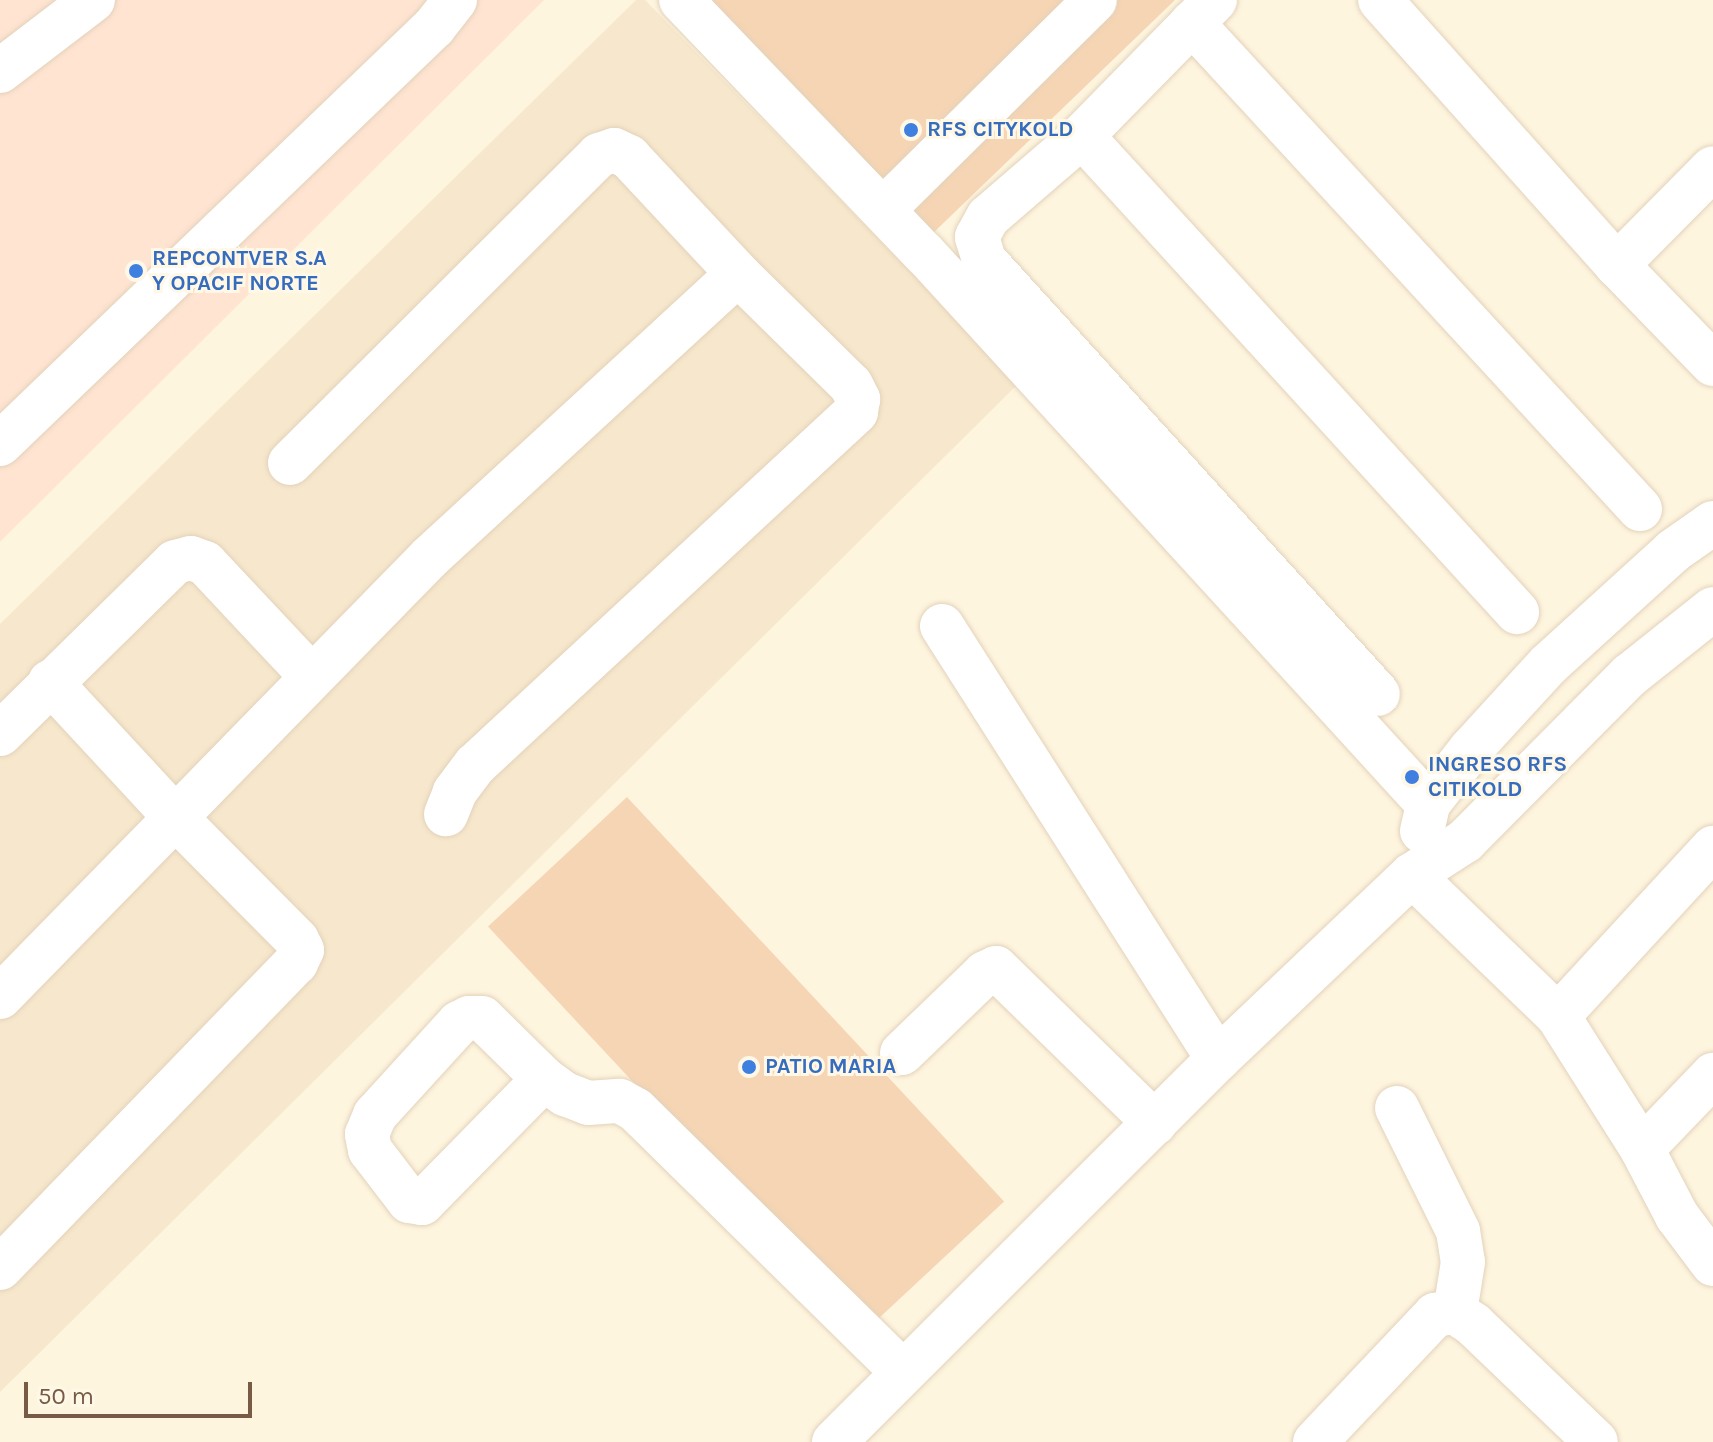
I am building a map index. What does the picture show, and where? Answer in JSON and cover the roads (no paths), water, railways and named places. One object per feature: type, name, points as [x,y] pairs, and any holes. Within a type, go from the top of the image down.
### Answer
[{"type":"street","points":[[0,71],[93,0]]},
{"type":"street","points":[[0,444],[434,27],[455,0]]},
{"type":"street","points":[[883,210],[1095,0]]},
{"type":"street","points":[[1380,0],[1617,265],[1713,364]]},
{"type":"street","points":[[696,5],[1428,804]]},
{"type":"street","points":[[1378,694],[984,260],[977,237],[988,217],[1082,136],[1203,11],[1640,509]]},
{"type":"street","points":[[1082,136],[1517,612]]},
{"type":"street","points":[[290,463],[599,155],[614,150],[629,157],[738,274],[851,385],[858,399],[856,412],[475,765],[455,792],[446,814]]},
{"type":"street","points":[[1617,265],[1713,168]]},
{"type":"street","points":[[0,997],[430,557],[738,274]]},
{"type":"street","points":[[1412,875],[1428,804],[1471,749],[1549,664],[1706,540]]},
{"type":"street","points":[[0,734],[175,562],[191,558],[205,563],[312,677]]},
{"type":"street","points":[[834,1442],[1218,1059],[1412,875],[1465,841],[1630,675],[1713,609]]},
{"type":"street","points":[[942,626],[1218,1059]]},
{"type":"street","points":[[0,1268],[296,963],[302,950],[297,940],[175,817],[50,682]]},
{"type":"street","points":[[1558,1016],[1713,848]]},
{"type":"street","points":[[1412,875],[1558,1016],[1642,1149],[1677,1216],[1713,1264]]},
{"type":"street","points":[[902,1053],[985,973],[996,968],[1155,1123]]},
{"type":"street","points":[[1642,1149],[1713,1075]]},
{"type":"street","points":[[544,1079],[565,1094],[588,1103],[620,1101],[636,1110],[903,1372]]},
{"type":"street","points":[[1397,1108],[1458,1231],[1463,1262],[1455,1312]]},
{"type":"street","points":[[1315,1442],[1435,1315],[1455,1312],[1473,1324],[1596,1442]]},
{"type":"place","name":"RFS CITYKOLD","points":[[911,130]]},
{"type":"place","name":"REPCONTVER S.A Y OPACIF NORTE","points":[[136,271]]},
{"type":"place","name":"INGRESO RFS CITIKOLD","points":[[1412,777]]},
{"type":"place","name":"PATIO MARIA","points":[[749,1067]]}]
